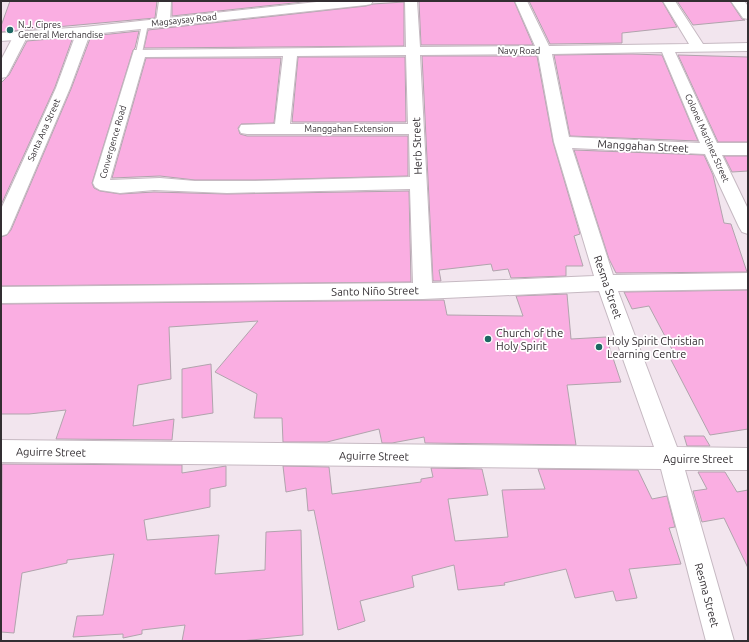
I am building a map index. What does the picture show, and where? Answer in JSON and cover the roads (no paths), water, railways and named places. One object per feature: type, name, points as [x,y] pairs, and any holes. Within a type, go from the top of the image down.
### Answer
[{"type":"street","points":[[163,22],[165,1]]},
{"type":"street","name":"Magsaysay Road","points":[[1,37],[84,31],[333,3],[366,1]]},
{"type":"street","name":"Herb Street","points":[[411,1],[423,291]]},
{"type":"street","name":"Resma Street","points":[[521,1],[544,50],[562,142],[606,283],[670,459],[720,641]]},
{"type":"street","points":[[669,1],[699,48]]},
{"type":"street","points":[[737,1],[748,15]]},
{"type":"street","name":"Santa Ana Street","points":[[1,229],[63,88],[84,31]]},
{"type":"street","points":[[1,74],[21,35]]},
{"type":"street","name":"Navy Road","points":[[290,53],[748,47]]},
{"type":"street","name":"Colonel Martinez Street","points":[[667,49],[711,149],[748,227]]},
{"type":"street","points":[[139,53],[290,53],[282,128]]},
{"type":"street","name":"Convergence Road","points":[[139,53],[102,176],[101,183],[104,186],[161,184],[199,187],[277,188],[419,183]]},
{"type":"street","name":"Manggahan Extension","points":[[247,129],[417,129]]},
{"type":"street","name":"Manggahan Street","points":[[562,142],[711,149],[748,149]]},
{"type":"street","name":"Santo Niño Street","points":[[1,295],[423,291],[606,283],[748,281]]},
{"type":"street","name":"Aguirre Street","points":[[1,451],[748,459]]},
{"type":"lane","points":[[139,53],[145,24]]},
{"type":"place","name":"N.J. Cipres General Merchandise","points":[[10,30]]},
{"type":"place","name":"Church of the Holy Spirit","points":[[488,339]]},
{"type":"place","name":"Holy Spirit Christian Learning Centre","points":[[599,347]]}]
